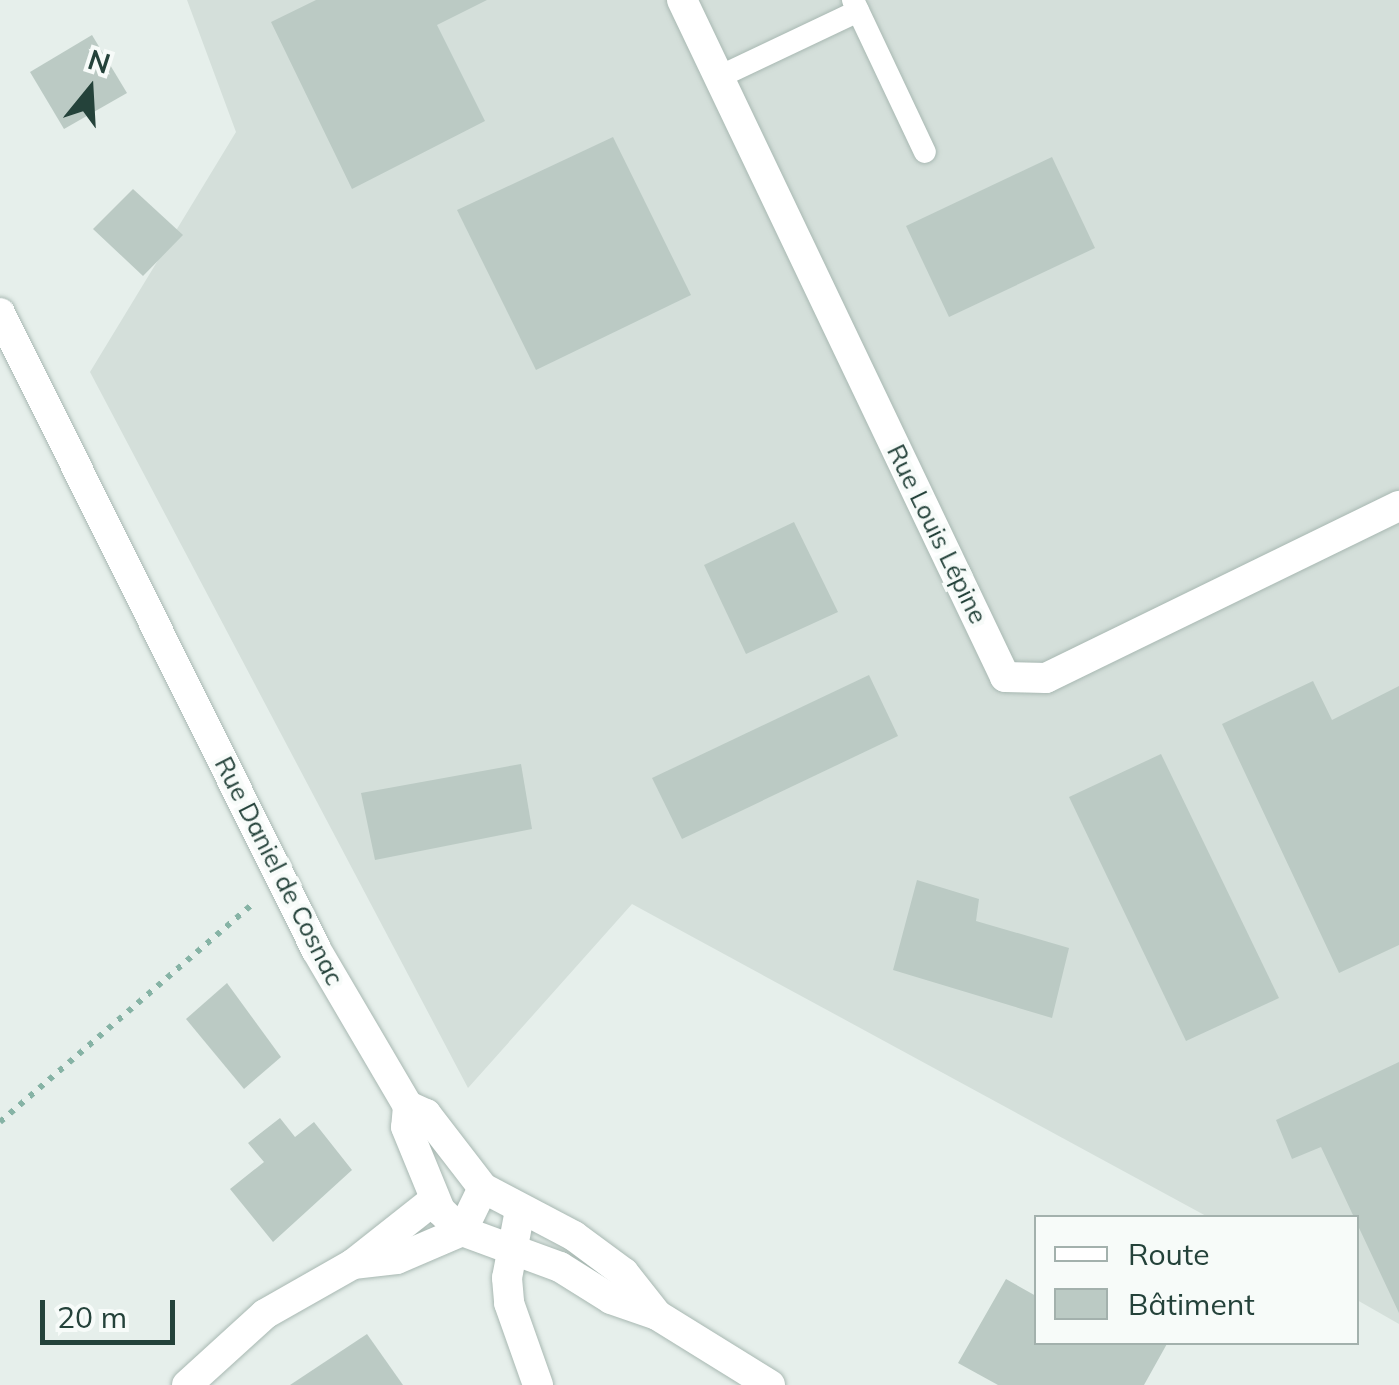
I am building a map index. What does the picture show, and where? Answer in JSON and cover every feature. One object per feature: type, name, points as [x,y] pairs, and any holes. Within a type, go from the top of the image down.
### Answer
[{"type":"street","name":"Rue Louis Lépine","points":[[682,0],[1005,676],[1046,678],[1399,506]]},
{"type":"street","name":"Rue Daniel de Cosnac","points":[[0,313],[281,880],[408,1106],[406,1127],[434,1200],[471,1197],[550,1220],[624,1273],[658,1315]]},
{"type":"street","points":[[353,1264],[397,1259],[471,1197],[426,1114],[408,1106]]},
{"type":"street","name":"Rue Daniel de Cosnac","points":[[471,1197],[509,1264],[658,1315],[770,1385]]},
{"type":"street","points":[[187,1385],[265,1314],[353,1264],[434,1200]]},
{"type":"street","points":[[520,1210],[509,1264],[518,1338],[538,1385]]},
{"type":"lane","points":[[719,77],[855,6],[926,152]]},
{"type":"path","points":[[0,1122],[281,880]]},
{"type":"shaded area","points":[[187,0],[1399,0],[1399,1324],[1359,1301],[1359,1215],[1204,1215],[632,904],[468,1088],[90,372],[236,132]]},
{"type":"building","points":[[316,0],[487,0],[437,25],[485,121],[352,189],[271,22]]},
{"type":"building","points":[[92,35],[127,93],[64,129],[30,72]]},
{"type":"building","points":[[613,137],[691,295],[536,370],[457,210]]},
{"type":"building","points":[[1052,157],[1095,248],[949,317],[906,226]]},
{"type":"building","points":[[133,189],[183,235],[143,276],[93,229]]},
{"type":"building","points":[[794,522],[838,612],[746,654],[704,565]]},
{"type":"building","points":[[869,675],[898,736],[682,839],[652,778]]},
{"type":"building","points":[[1313,681],[1332,720],[1399,686],[1399,945],[1339,973],[1222,724]]},
{"type":"building","points":[[1161,754],[1279,998],[1186,1041],[1069,797]]},
{"type":"building","points":[[521,764],[532,829],[375,860],[361,793]]},
{"type":"building","points":[[917,880],[979,899],[976,921],[1069,948],[1052,1018],[893,970]]},
{"type":"building","points":[[227,983],[281,1057],[244,1089],[186,1019]]},
{"type":"building","points":[[1399,1062],[1399,1313],[1359,1228],[1359,1215],[1353,1215],[1321,1147],[1292,1159],[1276,1120]]},
{"type":"building","points":[[280,1118],[295,1137],[314,1122],[352,1170],[273,1242],[230,1189],[264,1162],[248,1143]]},
{"type":"building","points":[[1006,1279],[1034,1295],[1034,1345],[1166,1345],[1144,1385],[998,1385],[958,1363]]},
{"type":"building","points":[[367,1334],[403,1385],[290,1385]]}]
